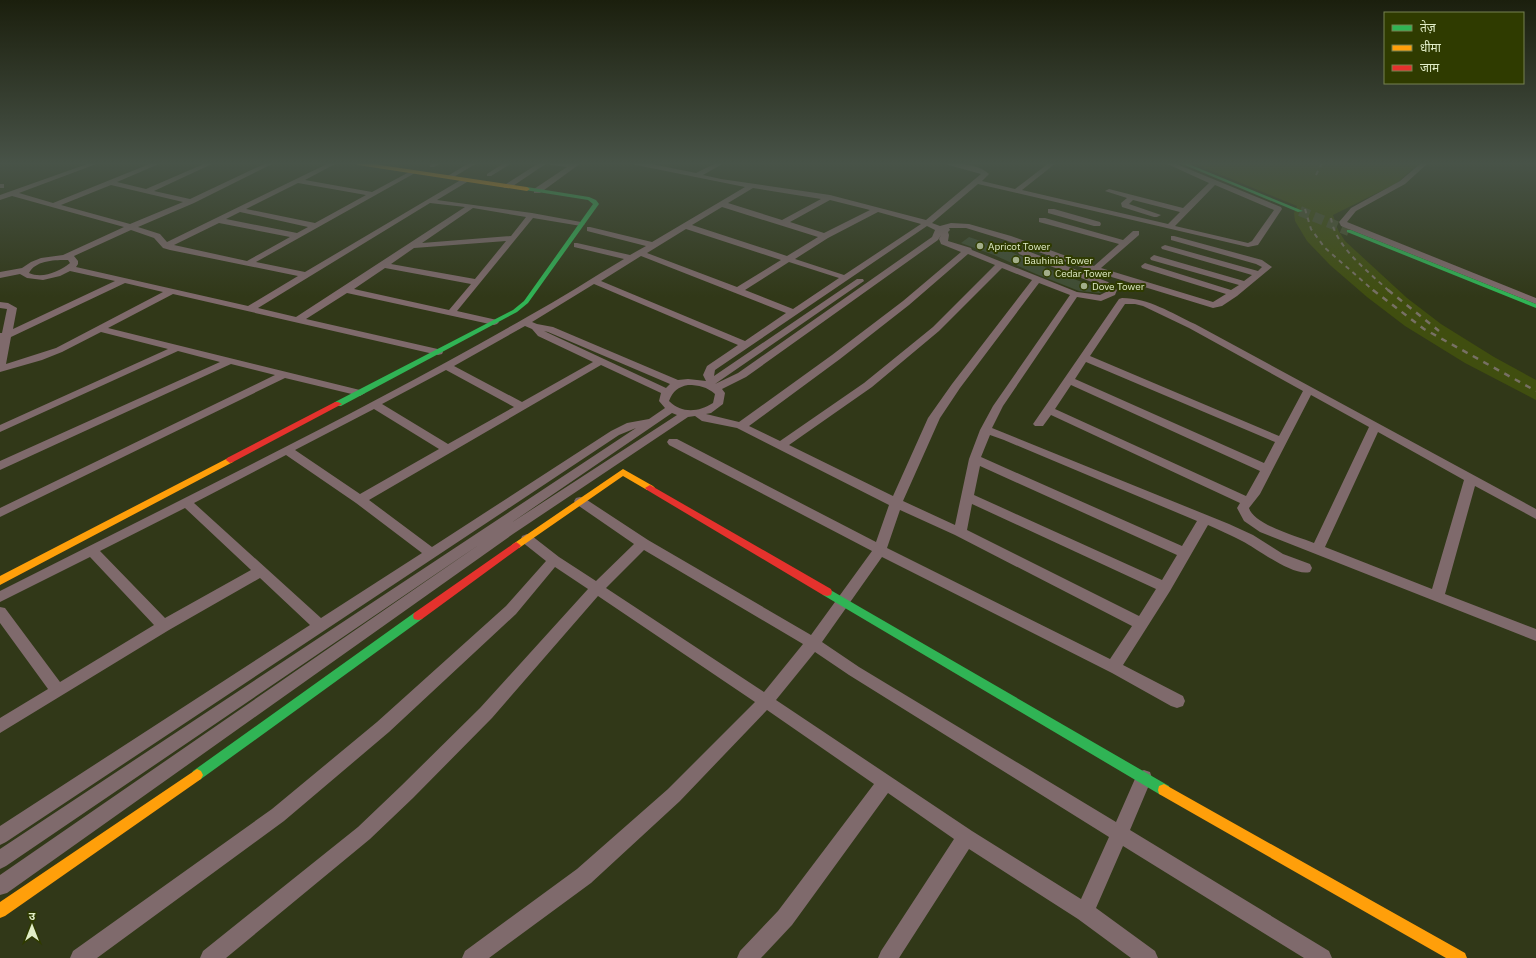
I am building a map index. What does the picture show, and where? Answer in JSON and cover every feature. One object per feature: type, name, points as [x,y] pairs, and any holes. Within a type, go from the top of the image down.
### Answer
[{"type":"street","points":[[63,208],[157,236],[166,246],[306,275]]},
{"type":"street","points":[[0,275],[25,270],[36,263],[46,260],[65,257],[176,208]]},
{"type":"street","points":[[166,246],[244,208]]},
{"type":"street","points":[[249,263],[349,208]]},
{"type":"street","points":[[250,309],[418,208]]},
{"type":"street","points":[[298,320],[414,246],[470,208]]},
{"type":"street","points":[[483,208],[581,224]]},
{"type":"street","points":[[0,581],[515,311],[526,302],[593,208]]},
{"type":"street","points":[[0,597],[530,324],[594,281],[716,208]]},
{"type":"street","points":[[734,208],[825,236]]},
{"type":"street","points":[[783,223],[811,208]]},
{"type":"street","points":[[872,208],[927,223],[945,235],[943,239],[944,242],[968,250],[1075,294],[1101,298],[1106,297],[1113,290],[1105,284],[982,236],[952,228],[940,231]]},
{"type":"street","points":[[0,886],[508,531],[691,413],[712,408],[718,404],[720,393],[712,384],[708,375],[711,368],[927,223],[946,208]]},
{"type":"street","points":[[1091,208],[1172,223]]},
{"type":"street","points":[[1132,208],[1172,223],[1183,229],[1241,243],[1253,244],[1278,209],[1275,208]]},
{"type":"street","points":[[1172,208],[1184,211]]},
{"type":"street","points":[[1172,223],[1187,208]]},
{"type":"street","points":[[1292,208],[1300,211]]},
{"type":"street","points":[[1354,208],[1345,218],[1343,222],[1344,224],[1536,301]]},
{"type":"street","points":[[738,290],[825,236],[877,209]]},
{"type":"street","points":[[239,210],[316,226]]},
{"type":"street","points":[[1051,211],[1097,224]]},
{"type":"street","points":[[1087,233],[1110,212]]},
{"type":"street","points":[[452,312],[532,215]]},
{"type":"street","points":[[218,220],[299,236]]},
{"type":"street","points":[[1042,220],[1124,243]]},
{"type":"street","points":[[1142,624],[960,532],[896,503],[741,426],[728,422],[706,419],[691,413],[672,409],[664,401],[667,392],[678,384],[700,382],[712,384],[742,375],[935,238],[940,231],[952,225],[966,226],[1008,238],[1095,269],[1213,305],[1219,304],[1234,294],[1268,268],[1268,266],[1174,238]]},
{"type":"street","points":[[686,226],[846,278]]},
{"type":"street","points":[[590,229],[653,245]]},
{"type":"street","points":[[1129,279],[1154,258],[1183,229]]},
{"type":"street","points":[[1349,231],[1536,306]]},
{"type":"street","points":[[1095,269],[1136,233]]},
{"type":"street","points":[[414,246],[512,238]]},
{"type":"street","points":[[577,245],[635,256],[738,290],[794,313]]},
{"type":"street","points":[[1165,247],[1260,274]]},
{"type":"street","points":[[741,426],[877,326],[968,250]]},
{"type":"street","points":[[25,270],[24,274],[28,276],[39,277],[53,274],[69,268],[74,264],[74,261],[71,258],[65,257]]},
{"type":"street","points":[[1154,258],[1247,284]]},
{"type":"street","points":[[781,446],[868,385],[936,329],[1002,264]]},
{"type":"street","points":[[384,265],[477,282]]},
{"type":"street","points":[[1145,266],[1234,294]]},
{"type":"street","points":[[69,268],[438,352]]},
{"type":"street","points":[[472,958],[584,876],[674,795],[766,701],[813,643],[880,550],[896,503],[934,418],[956,386],[1037,279]]},
{"type":"street","points":[[4,336],[123,281]]},
{"type":"street","points":[[594,281],[746,345]]},
{"type":"street","points":[[346,290],[494,322]]},
{"type":"street","points":[[0,305],[5,305],[12,308],[4,336],[0,368],[47,355],[172,291]]},
{"type":"street","points":[[960,532],[975,459],[986,430],[998,406],[1075,294]]},
{"type":"street","points":[[1039,424],[1122,301],[1136,301],[1192,326],[1375,425],[1536,515]]},
{"type":"street","points":[[530,324],[550,329],[678,384]]},
{"type":"street","points":[[530,324],[541,334],[667,392]]},
{"type":"street","points":[[100,329],[360,393]]},
{"type":"street","points":[[0,429],[177,348]]},
{"type":"street","points":[[1084,357],[1282,441]]},
{"type":"street","points":[[0,466],[230,361]]},
{"type":"street","points":[[360,500],[601,361]]},
{"type":"street","points":[[446,366],[523,407]]},
{"type":"street","points":[[0,513],[285,374]]},
{"type":"street","points":[[1069,380],[1267,469]]},
{"type":"street","points":[[1309,389],[1254,494],[1243,508],[1244,514],[1249,520],[1266,529],[1536,635]]},
{"type":"street","points":[[374,404],[449,450]]},
{"type":"street","points":[[712,408],[718,411],[728,422]]},
{"type":"street","points":[[0,860],[604,455],[651,421],[672,409]]},
{"type":"street","points":[[1049,410],[1248,502]]},
{"type":"street","points":[[0,836],[615,433],[631,425],[651,421]]},
{"type":"street","points":[[1318,549],[1375,425]]},
{"type":"street","points":[[986,430],[1205,519],[1248,538],[1278,557],[1305,568]]},
{"type":"street","points":[[673,442],[880,550],[1113,667],[1177,701]]},
{"type":"street","points":[[287,450],[360,500],[431,553]]},
{"type":"street","points":[[975,459],[1185,553]]},
{"type":"street","points":[[0,911],[217,761],[448,594],[623,472],[1144,778],[1460,958]]},
{"type":"street","points":[[1437,596],[1471,478]]},
{"type":"street","points":[[967,497],[1165,587]]},
{"type":"street","points":[[186,502],[320,626]]},
{"type":"street","points":[[580,502],[643,543],[813,643],[854,671],[1322,958]]},
{"type":"street","points":[[1113,667],[1165,587],[1205,519]]},
{"type":"street","points":[[527,539],[554,560],[766,701],[966,838],[1085,912],[1148,958]]},
{"type":"street","points":[[210,958],[364,833],[407,792],[486,713],[597,588],[643,543]]},
{"type":"street","points":[[91,550],[164,626]]},
{"type":"street","points":[[80,958],[278,815],[384,727],[511,610],[554,560]]},
{"type":"street","points":[[0,726],[164,626],[261,571]]},
{"type":"street","points":[[0,612],[57,690]]},
{"type":"street","points":[[1085,912],[1144,778]]},
{"type":"street","points":[[747,958],[785,918],[885,783]]},
{"type":"street","points":[[888,958],[966,838]]},
{"type":"shaded area","points":[[1296,208],[1348,208],[1333,215],[1338,230],[1345,241],[1407,298],[1441,324],[1494,357],[1536,380],[1536,400],[1465,363],[1405,326],[1367,297],[1330,265],[1307,241],[1295,221],[1294,213]]},
{"type":"building","points":[[969,237],[1007,250],[1065,276],[1105,290],[1100,293],[1079,291],[994,255],[961,243]]},
{"type":"tunnel","points":[[1300,211],[1349,231]]},
{"type":"railway","points":[[1305,209],[1311,229],[1325,248],[1374,291]]},
{"type":"railway","points":[[1331,218],[1334,229],[1346,249],[1389,291]]},
{"type":"railway","points":[[1373,290],[1424,329],[1536,391]]},
{"type":"railway","points":[[1388,290],[1439,331]]},
{"type":"traffic: fast","points":[[338,404],[515,311],[526,302],[593,208]]},
{"type":"traffic: fast","points":[[1292,208],[1300,211]]},
{"type":"traffic: fast","points":[[1349,231],[1536,306]]},
{"type":"traffic: fast","points":[[827,592],[1164,790]]},
{"type":"traffic: fast","points":[[197,775],[418,616]]},
{"type":"traffic: slow","points":[[0,581],[230,460]]},
{"type":"traffic: slow","points":[[516,546],[623,472],[650,488]]},
{"type":"traffic: slow","points":[[0,911],[197,775]]},
{"type":"traffic: slow","points":[[1164,790],[1460,958]]},
{"type":"traffic: jam","points":[[230,460],[338,404]]},
{"type":"traffic: jam","points":[[650,488],[827,592]]},
{"type":"traffic: jam","points":[[418,616],[516,546]]},
{"type":"place","name":"Apricot Tower","points":[[980,246]]},
{"type":"place","name":"Bauhinia Tower","points":[[1016,260]]},
{"type":"place","name":"Cedar Tower","points":[[1047,273]]},
{"type":"place","name":"Dove Tower","points":[[1084,286]]}]
